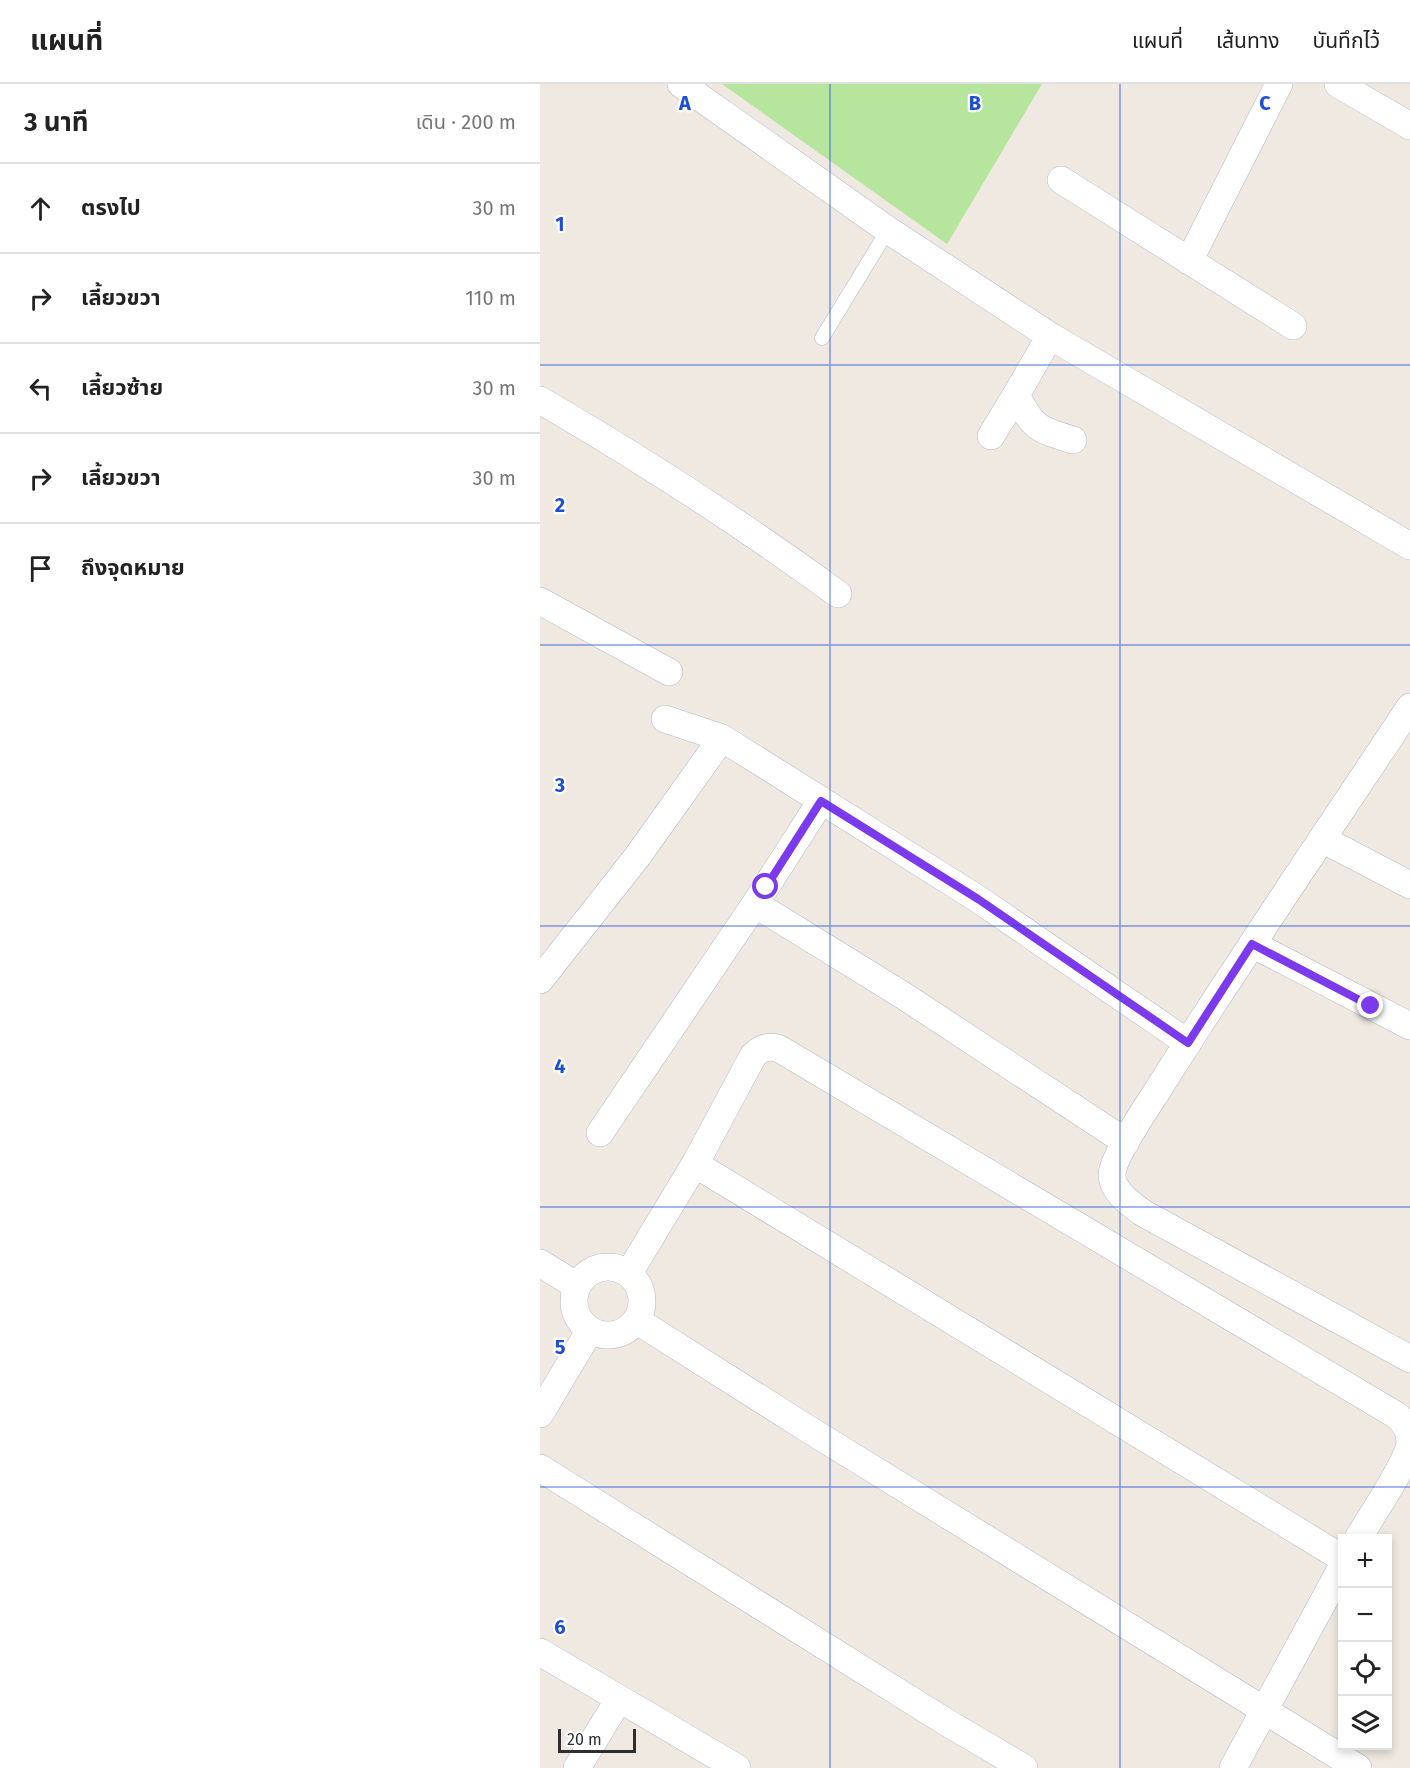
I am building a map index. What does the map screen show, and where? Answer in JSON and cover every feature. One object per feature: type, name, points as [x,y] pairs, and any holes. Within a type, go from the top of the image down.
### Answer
[{"type":"street","points":[[681,84],[888,230],[1050,336],[1410,546]]},
{"type":"street","points":[[1189,261],[1279,84]]},
{"type":"street","points":[[1338,84],[1410,126]]},
{"type":"street","points":[[1061,180],[1293,326]]},
{"type":"street","points":[[991,436],[1050,336]]},
{"type":"street","points":[[1016,395],[1033,424],[1042,431],[1073,440]]},
{"type":"street","points":[[540,400],[636,456],[759,537],[838,594]]},
{"type":"street","points":[[540,601],[669,672]]},
{"type":"street","points":[[1410,707],[1188,1043],[1126,1142],[1113,1166],[1112,1176],[1125,1199],[1143,1213],[1410,1359]]},
{"type":"street","points":[[665,719],[722,738],[978,899],[1188,1043]]},
{"type":"street","points":[[540,980],[644,848],[722,738]]},
{"type":"street","points":[[600,1133],[755,904],[821,801]]},
{"type":"street","points":[[1322,839],[1410,885]]},
{"type":"street","points":[[755,904],[904,996],[1126,1142]]},
{"type":"street","points":[[1252,944],[1410,1026]]},
{"type":"street","points":[[629,1273],[695,1164],[753,1056],[760,1049],[778,1048],[1405,1422],[1410,1443],[1402,1462],[1361,1534]]},
{"type":"street","points":[[695,1164],[1338,1556]]},
{"type":"street","points":[[540,1263],[577,1286]]},
{"type":"street","points":[[600,1267],[615,1267],[629,1273],[638,1283],[642,1295],[642,1308],[636,1320],[627,1329],[615,1334],[602,1334],[590,1329],[577,1315],[574,1296],[577,1286],[586,1274],[600,1267]]},
{"type":"street","points":[[636,1320],[808,1429],[1135,1629],[1264,1712],[1358,1768]]},
{"type":"street","points":[[540,1413],[590,1329]]},
{"type":"street","points":[[540,1468],[946,1722],[1024,1768]]},
{"type":"street","points":[[1233,1768],[1338,1574]]},
{"type":"street","points":[[540,1652],[737,1768]]},
{"type":"street","points":[[578,1768],[619,1699]]},
{"type":"lane","points":[[822,338],[888,230]]},
{"type":"green space","points":[[722,84],[1042,84],[947,244]]},
{"type":"route","points":[[766,887],[821,801],[978,899],[1188,1043],[1252,944],[1371,1006]]}]
